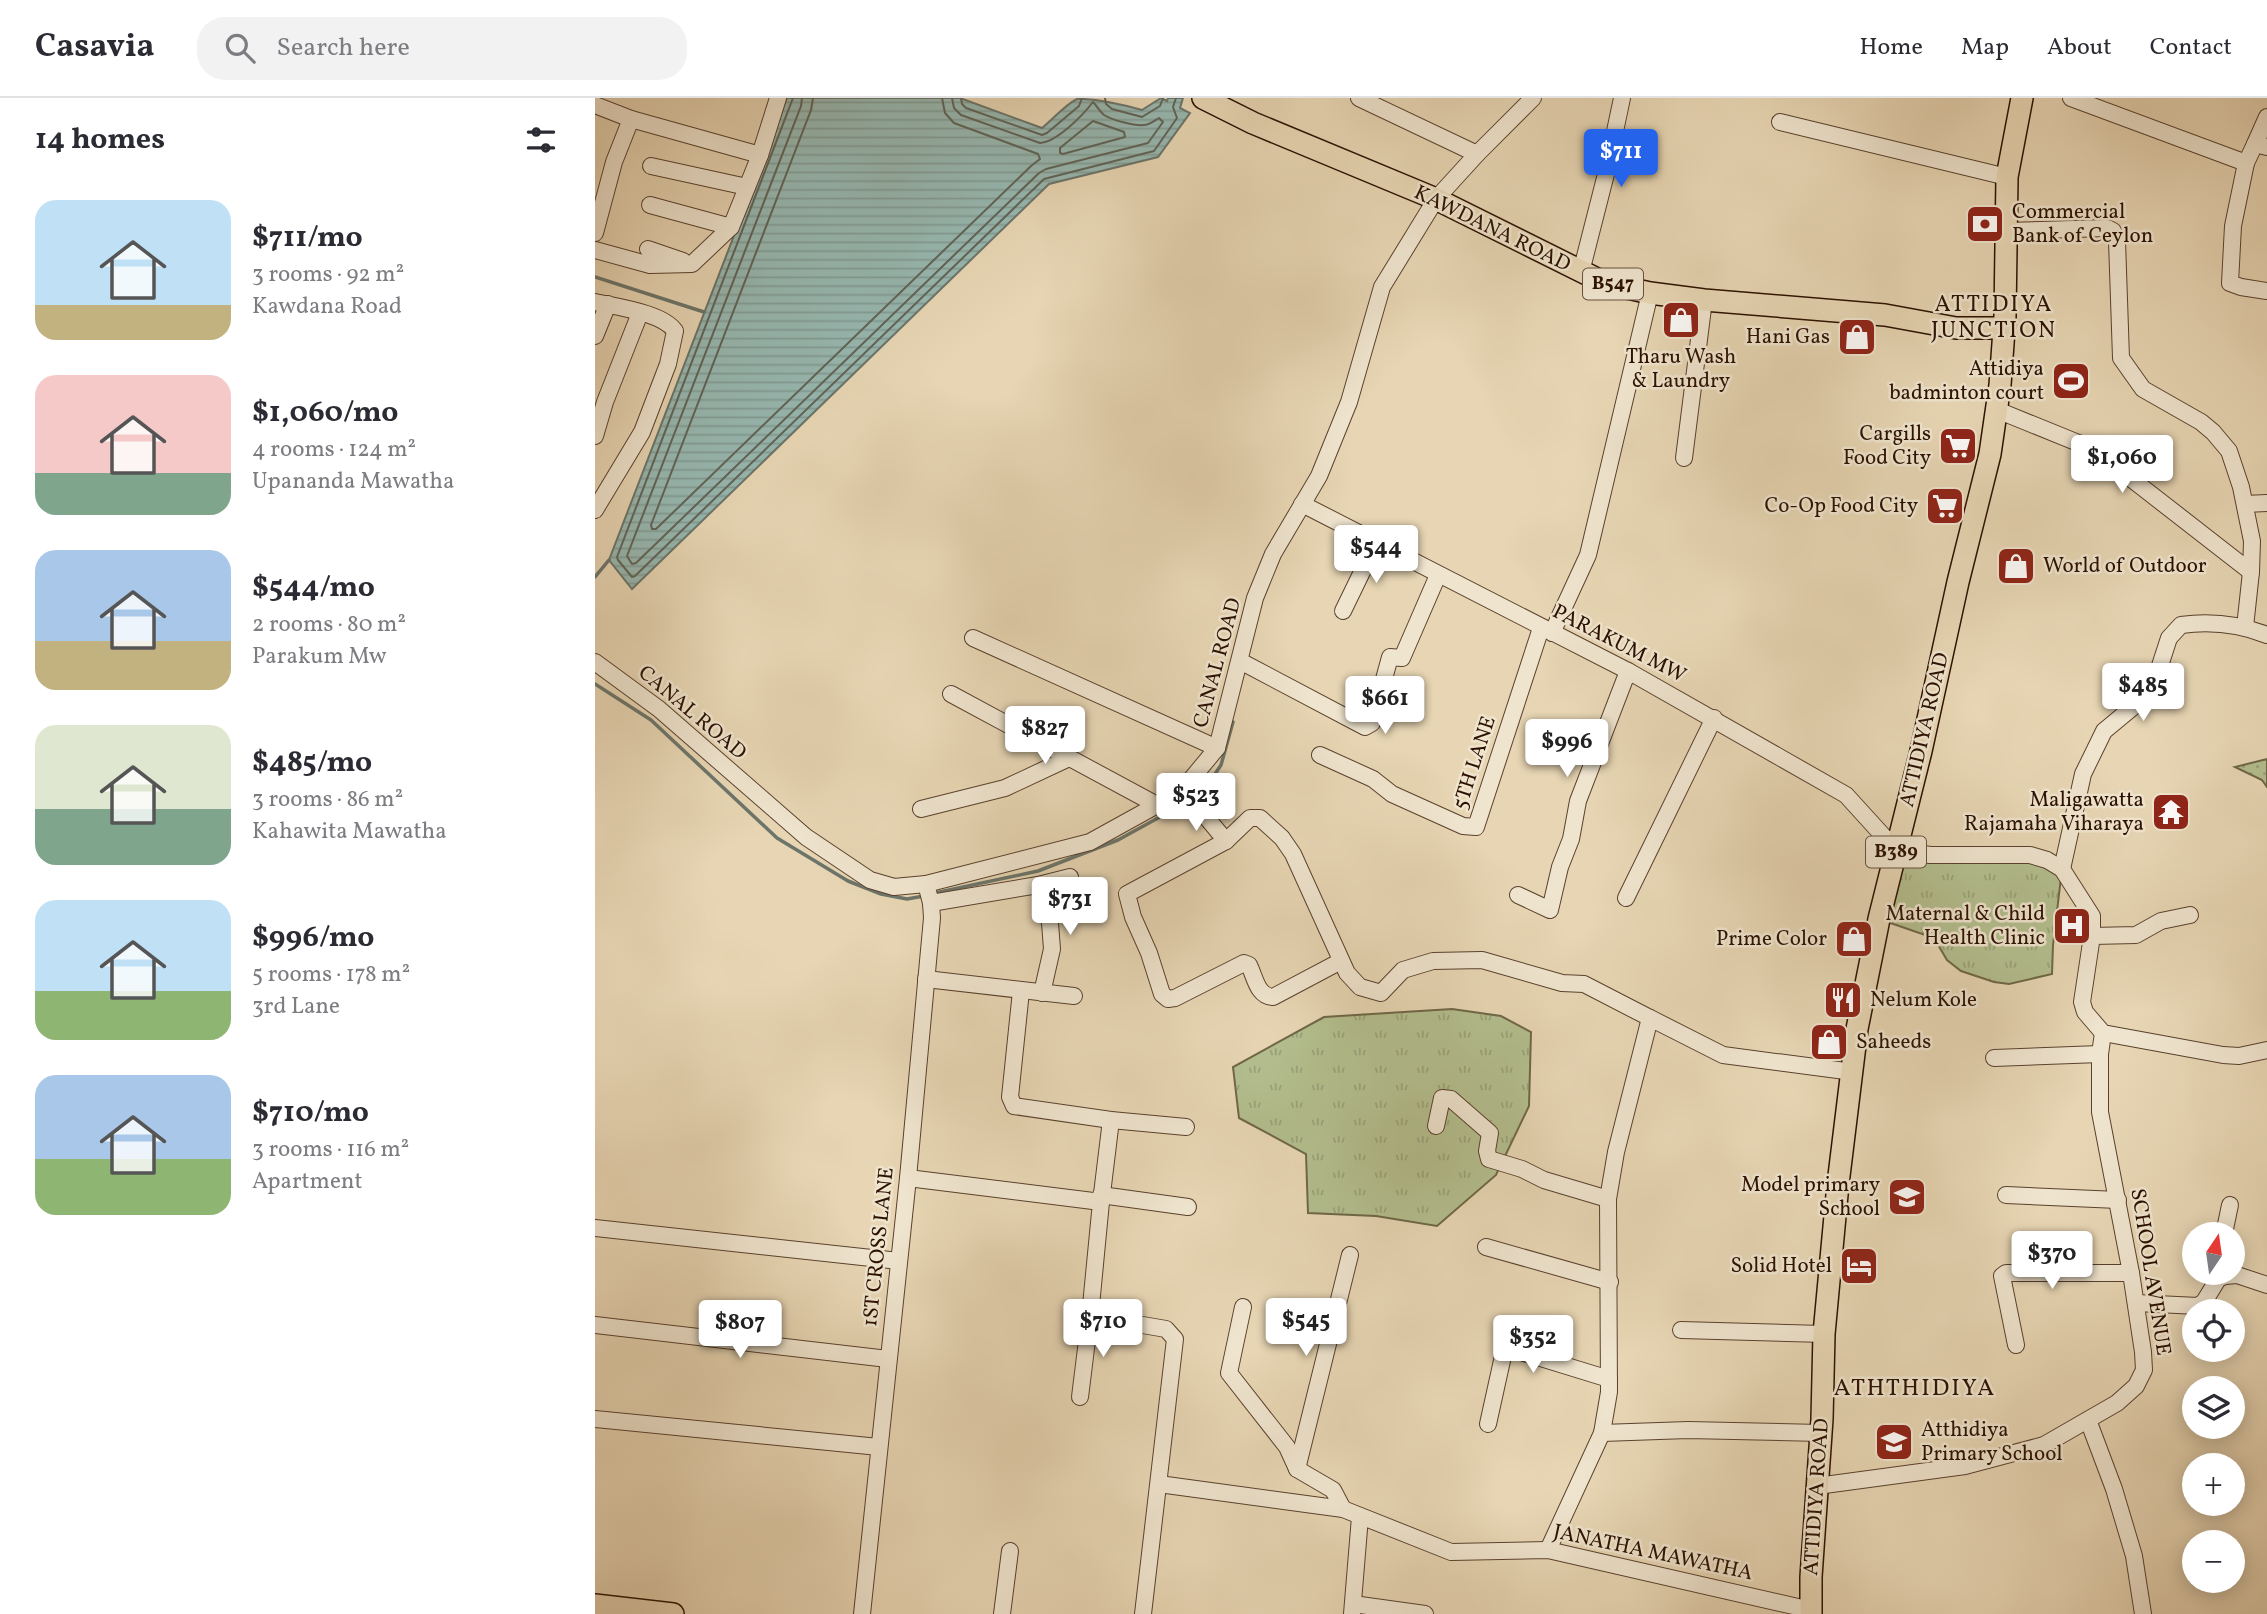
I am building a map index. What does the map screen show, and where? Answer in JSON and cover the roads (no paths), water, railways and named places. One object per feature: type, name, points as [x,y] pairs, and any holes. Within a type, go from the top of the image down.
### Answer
[{"type":"main road","name":"ATTIDIYA ROAD","points":[[1811,1612],[1824,1334],[1838,1184],[1853,1072],[1865,986],[1879,919],[1982,489],[1997,410],[2004,328],[2007,177],[2022,98]]},
{"type":"main road","name":"KAWDANA ROAD","points":[[1206,99],[1253,123],[1436,199],[1605,283],[1650,293],[1705,300],[1885,314],[1957,328],[2004,328]]},
{"type":"main road","points":[[595,1605],[673,1614]]},
{"type":"street","points":[[1359,98],[1477,153]]},
{"type":"street","points":[[1581,271],[1622,98]]},
{"type":"street","points":[[2071,98],[2246,163]]},
{"type":"street","points":[[595,250],[650,265],[692,264],[731,227],[759,155],[775,99]]},
{"type":"street","name":"CANAL ROAD","points":[[595,662],[659,709],[817,845],[870,880],[894,887],[929,894],[1090,842],[1157,806],[1187,795],[1217,748],[1255,598],[1273,554],[1319,476],[1349,402],[1381,287],[1436,199],[1527,100]]},
{"type":"street","points":[[595,105],[631,119],[759,155]]},
{"type":"street","points":[[2267,117],[2261,146],[2246,163],[2233,226],[2230,283],[2267,291]]},
{"type":"street","points":[[595,233],[614,162],[631,119]]},
{"type":"street","points":[[1780,122],[2007,177]]},
{"type":"street","points":[[651,166],[747,187]]},
{"type":"street","points":[[650,205],[731,227]]},
{"type":"street","points":[[2006,231],[2107,228],[2113,231],[2117,241],[2121,358],[2143,389],[2200,422],[2213,432],[2229,451],[2245,504],[2252,541],[2245,627]]},
{"type":"street","points":[[648,249],[692,264]]},
{"type":"street","points":[[1547,630],[1588,555],[1650,293]]},
{"type":"street","points":[[1684,458],[1705,300]]},
{"type":"street","points":[[595,336],[601,303],[669,323],[675,331],[668,364],[642,432],[595,510]]},
{"type":"street","points":[[595,436],[605,402],[641,313]]},
{"type":"street","points":[[1997,410],[2093,449],[2251,572]]},
{"type":"street","points":[[2245,504],[2267,503]]},
{"type":"street","name":"PARAKUM MW","points":[[1302,504],[1714,718],[1846,795],[1896,850]]},
{"type":"street","points":[[1343,611],[1375,543]]},
{"type":"street","points":[[1240,661],[1365,727],[1372,723],[1390,657],[1402,658],[1439,575]]},
{"type":"street","points":[[2062,869],[2083,774],[2089,759],[2104,731],[2144,697],[2154,681],[2169,638],[2181,625],[2201,622],[2245,627],[2267,635]]},
{"type":"street","name":"5TH LANE","points":[[1320,755],[1373,779],[1392,794],[1463,827],[1476,827],[1547,630]]},
{"type":"street","points":[[973,638],[1217,748]]},
{"type":"street","points":[[1518,895],[1550,910],[1560,867],[1574,829],[1578,801],[1628,671]]},
{"type":"street","points":[[951,694],[1157,806]]},
{"type":"street","points":[[1626,898],[1714,718]]},
{"type":"street","points":[[921,809],[1005,788],[1069,758]]},
{"type":"street","points":[[1187,795],[1226,841]]},
{"type":"street","points":[[1341,961],[1273,997],[1267,997],[1260,991],[1249,965],[1244,964],[1175,999],[1168,999],[1162,994],[1127,894],[1226,841],[1250,818],[1259,818],[1282,838],[1293,854],[1347,973],[1360,987],[1381,993],[1403,970],[1433,961],[1482,960],[1562,983],[1584,984],[1723,1055],[1853,1072]]},
{"type":"street","points":[[1896,850],[1930,855],[2030,855],[2047,860],[2062,869],[2092,916],[2083,1002],[2085,1012],[2103,1033],[2223,1055],[2239,1056],[2267,1050]]},
{"type":"street","points":[[929,894],[1038,885],[1070,877]]},
{"type":"street","points":[[1038,885],[1050,923],[1052,949],[1042,993]]},
{"type":"street","name":"1ST CROSS LANE","points":[[862,1614],[908,1178],[926,979],[929,894]]},
{"type":"street","points":[[2092,936],[2136,935],[2161,921],[2190,915]]},
{"type":"street","points":[[926,979],[1074,996]]},
{"type":"street","points":[[1021,991],[1010,1097],[1014,1106],[1111,1120],[1186,1127]]},
{"type":"street","points":[[1548,1550],[1602,1433],[1609,1392],[1608,1199],[1616,1152],[1650,1018]]},
{"type":"street","name":"SCHOOL AVENUE","points":[[1817,1486],[1965,1466],[2044,1445],[2117,1403],[2136,1386],[2144,1370],[2136,1303],[2100,1112],[2100,1054],[2103,1033]]},
{"type":"street","points":[[1994,1059],[2100,1054]]},
{"type":"street","points":[[1436,1126],[1442,1098],[1451,1099],[1490,1133],[1487,1151],[1489,1159],[1522,1169],[1544,1180],[1608,1199]]},
{"type":"street","points":[[1080,1396],[1111,1120]]},
{"type":"street","points":[[908,1178],[1188,1207]]},
{"type":"street","points":[[2006,1195],[2118,1200]]},
{"type":"street","points":[[2226,1222],[2230,1205]]},
{"type":"street","points":[[595,1228],[899,1261]]},
{"type":"street","points":[[1486,1247],[1610,1282]]},
{"type":"street","points":[[1297,1469],[1350,1255]]},
{"type":"street","points":[[2016,1345],[2002,1276],[2006,1273],[2131,1273]]},
{"type":"street","points":[[2245,1278],[2267,1285]]},
{"type":"street","points":[[2136,1303],[2198,1306],[2204,1302],[2212,1285]]},
{"type":"street","points":[[1243,1307],[1229,1373],[1287,1447],[1297,1469],[1333,1490],[1343,1509]]},
{"type":"street","points":[[1090,1316],[1165,1329],[1175,1339],[1143,1614]]},
{"type":"street","points":[[595,1325],[888,1359]]},
{"type":"street","points":[[1681,1330],[1824,1334]]},
{"type":"street","points":[[1488,1424],[1505,1347],[1609,1379]]},
{"type":"street","points":[[595,1419],[879,1447]]},
{"type":"street","points":[[2088,1420],[2114,1489],[2134,1556],[2143,1614]]},
{"type":"street","points":[[1602,1433],[1688,1430],[1821,1433]]},
{"type":"street","name":"JANATHA MAWATHA","points":[[1159,1484],[1343,1509],[1451,1552],[1548,1550],[1811,1612]]},
{"type":"street","points":[[1360,1517],[1353,1609],[1426,1614]]},
{"type":"street","points":[[1002,1614],[1010,1551]]},
{"type":"water","points":[[787,98],[960,98],[1042,128],[1077,99],[1142,110],[1161,98],[1167,101],[1168,98],[1183,98],[1180,108],[1190,113],[1158,157],[1049,184],[632,589],[609,560]]},
{"type":"waterway","points":[[595,277],[704,312]]},
{"type":"waterway","points":[[595,577],[609,560]]},
{"type":"waterway","points":[[595,684],[651,720],[777,838],[848,881],[881,894],[907,899],[924,896]]},
{"type":"waterway","points":[[1194,796],[1211,780],[1221,765],[1233,722]]},
{"type":"waterway","points":[[935,893],[1038,871],[1118,840],[1189,801]]},
{"type":"place","name":"Commercial Bank of Ceylon","points":[[1985,224]]},
{"type":"place","name":"Tharu Wash & Laundry","points":[[1681,320]]},
{"type":"place","name":"Hani Gas","points":[[1857,337]]},
{"type":"place","name":"Attidiya badminton court","points":[[2071,381]]},
{"type":"place","name":"Cargills Food City","points":[[1958,446]]},
{"type":"place","name":"Co-Op Food City","points":[[1945,506]]},
{"type":"place","name":"World of Outdoor","points":[[2016,566]]},
{"type":"place","name":"Maligawatta Rajamaha Viharaya","points":[[2171,812]]},
{"type":"place","name":"Maternal & Child Health Clinic","points":[[2072,926]]},
{"type":"place","name":"Prime Color","points":[[1854,939]]},
{"type":"place","name":"Nelum Kole","points":[[1843,1000]]},
{"type":"place","name":"Saheeds","points":[[1829,1042]]},
{"type":"place","name":"Model primary School","points":[[1907,1197]]},
{"type":"place","name":"Solid Hotel","points":[[1859,1266]]},
{"type":"place","name":"Atthidiya Primary School","points":[[1894,1442]]},
{"type":"district","name":"ATTIDIYA JUNCTION","points":[[1994,318]]},
{"type":"district","name":"ATHTHIDIYA","points":[[1915,1389]]}]
